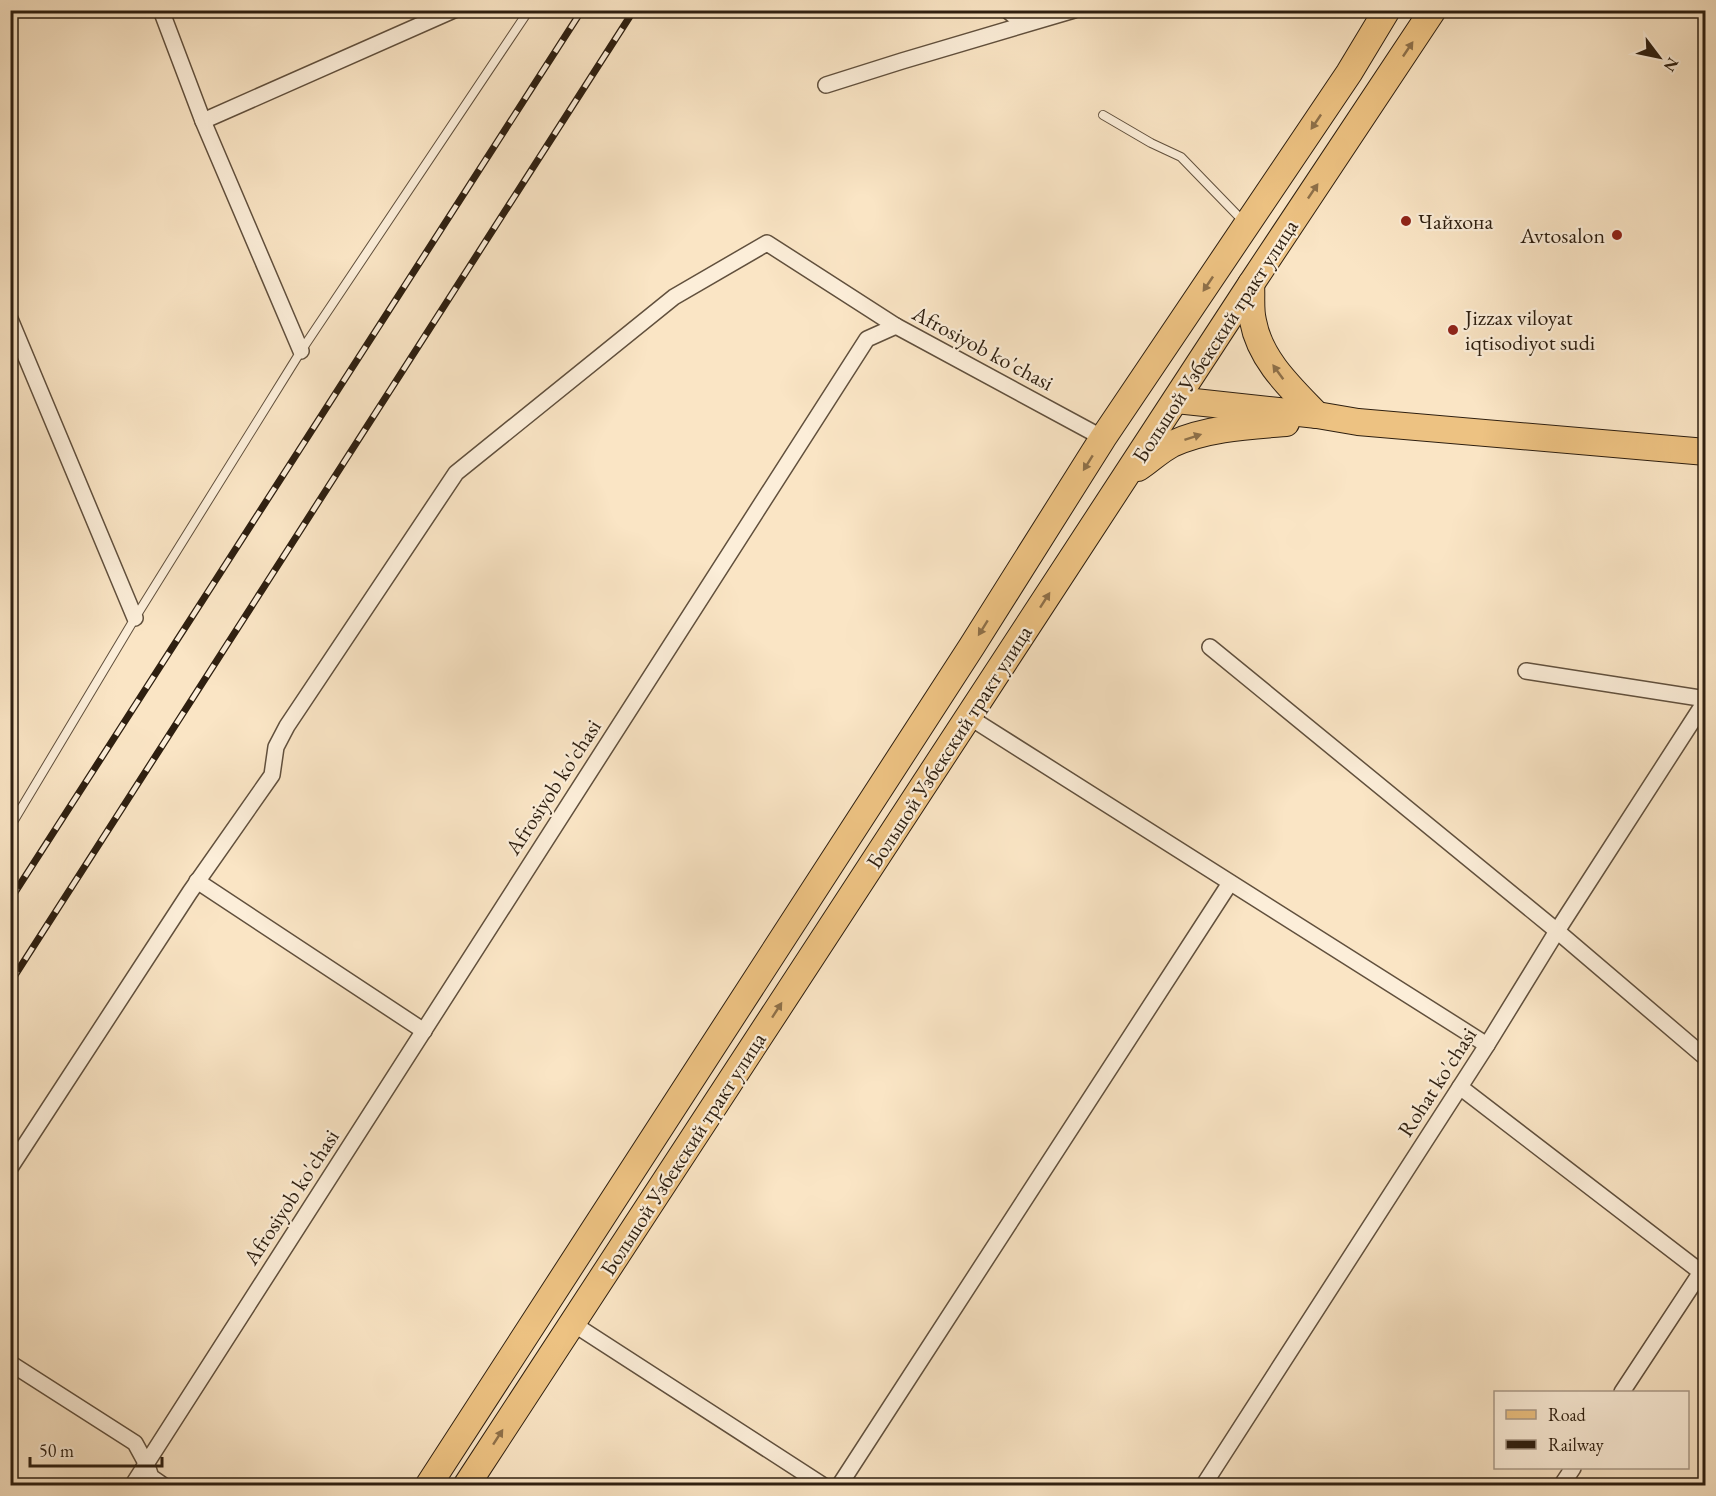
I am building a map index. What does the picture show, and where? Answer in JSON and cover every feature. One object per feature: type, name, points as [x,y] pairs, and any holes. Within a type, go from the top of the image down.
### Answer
[{"type":"main road","name":"Большой Узбекский тракт улица","points":[[428,1485],[965,656],[1103,438],[1349,73],[1387,10]]},
{"type":"main road","name":"Большой Узбекский тракт улица","points":[[466,1485],[1251,284],[1433,10]]},
{"type":"main road","points":[[1251,284],[1252,321],[1261,347],[1280,377],[1328,417]]},
{"type":"main road","points":[[1176,399],[1358,422],[1706,452]]},
{"type":"main road","points":[[1125,477],[1171,445],[1207,433],[1328,417]]},
{"type":"street","points":[[161,10],[203,121],[301,351]]},
{"type":"street","points":[[203,121],[454,10]]},
{"type":"street","points":[[1007,10],[1024,24]]},
{"type":"street","points":[[826,85],[902,60],[1074,10]]},
{"type":"street","points":[[10,1168],[197,881],[272,775],[276,747],[288,726],[456,472],[674,297],[767,243],[896,326]]},
{"type":"street","points":[[10,319],[135,618]]},
{"type":"street","name":"Afrosiyob ko'chasi","points":[[132,1485],[147,1465],[867,339],[896,326],[1103,438]]},
{"type":"street","points":[[1210,647],[1557,931],[1706,1058]]},
{"type":"street","points":[[1526,671],[1706,700]]},
{"type":"street","name":"Rohat ko'chasi","points":[[1203,1485],[1706,700]]},
{"type":"street","points":[[969,717],[1487,1045]]},
{"type":"street","points":[[197,881],[424,1031]]},
{"type":"street","points":[[839,1485],[1230,883]]},
{"type":"street","points":[[1460,1087],[1703,1274],[1623,1391]]},
{"type":"street","points":[[573,1323],[824,1485]]},
{"type":"street","points":[[10,1363],[135,1443],[151,1477],[164,1485]]},
{"type":"street","points":[[1561,1485],[1572,1469]]},
{"type":"lane","points":[[10,827],[135,618],[301,351],[529,10]]},
{"type":"lane","points":[[1102,115],[1180,157],[1247,225]]},
{"type":"railway","points":[[10,900],[582,10]]},
{"type":"railway","points":[[10,983],[634,10]]},
{"type":"place","name":"Чайхона","points":[[1406,221]]},
{"type":"place","name":"Avtosalon","points":[[1617,235]]},
{"type":"place","name":"Jizzax viloyat iqtisodiyot sudi","points":[[1453,330]]}]
